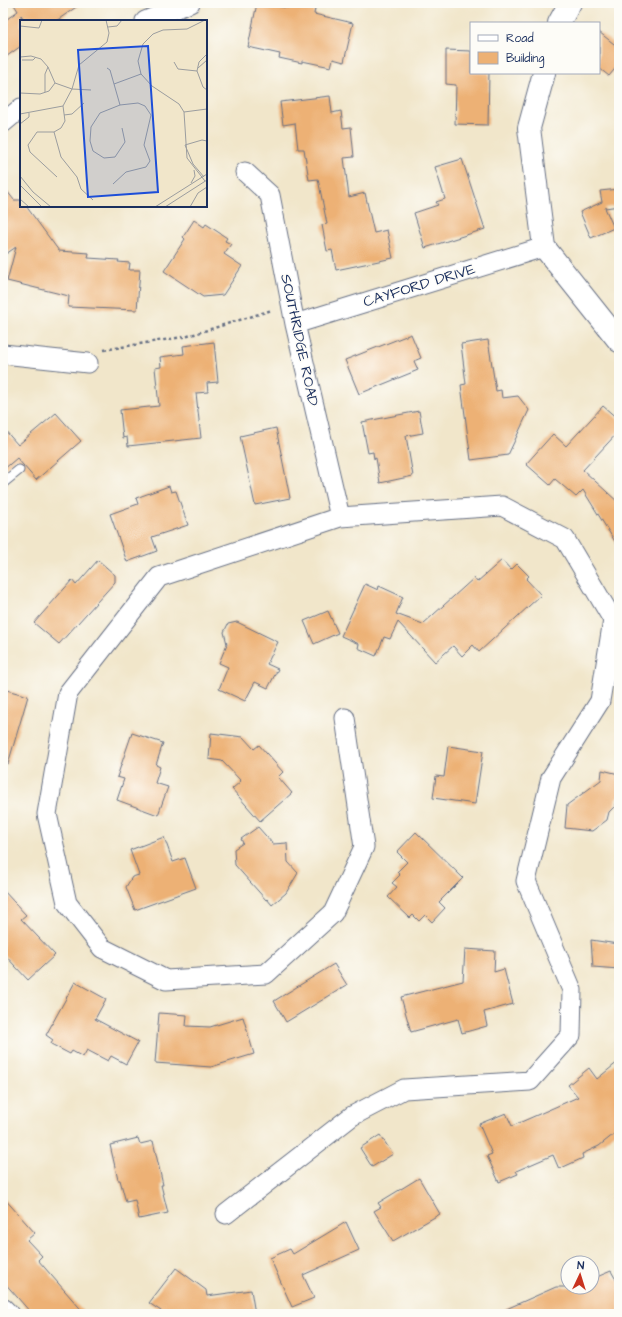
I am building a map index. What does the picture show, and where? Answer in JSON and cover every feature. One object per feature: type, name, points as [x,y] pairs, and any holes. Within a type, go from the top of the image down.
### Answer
[{"type":"street","points":[[148,20],[190,3]]},
{"type":"street","points":[[560,22],[570,3]]},
{"type":"street","points":[[544,74],[529,128],[544,247],[619,341]]},
{"type":"street","points":[[3,123],[20,109]]},
{"type":"street","name":"SOUTHRIDGE ROAD","points":[[245,172],[270,195],[295,324],[340,517]]},
{"type":"street","name":"CAYFORD DRIVE","points":[[295,324],[544,247]]},
{"type":"street","points":[[3,354],[93,357]]},
{"type":"street","points":[[226,1214],[352,1116],[404,1089],[530,1081],[571,1035],[572,990],[526,881],[551,778],[600,701],[612,620],[564,539],[502,506],[340,517],[159,576],[68,693],[46,814],[67,903],[102,948],[166,980],[266,974],[333,912],[364,847],[345,718]]},
{"type":"street","points":[[3,1308],[9,1314]]},
{"type":"lane","points":[[3,483],[19,470]]},
{"type":"path","points":[[93,357],[188,336],[275,310],[295,324]]},
{"type":"building","points":[[13,3],[82,3],[57,20],[24,20],[21,15],[20,47],[3,59],[3,22],[18,11]]},
{"type":"building","points":[[257,3],[288,8],[289,3],[316,3],[314,14],[353,23],[344,62],[333,59],[331,67],[302,61],[302,63],[279,58],[280,54],[248,47]]},
{"type":"building","points":[[600,33],[619,48],[619,64],[609,76],[600,69]]},
{"type":"building","points":[[446,50],[470,51],[470,74],[489,74],[488,125],[455,124],[456,85],[446,84]]},
{"type":"building","points":[[330,96],[332,113],[341,111],[343,128],[351,127],[354,157],[344,158],[349,197],[365,193],[374,233],[387,230],[393,258],[336,270],[332,250],[327,251],[322,225],[327,224],[318,179],[309,180],[304,149],[298,149],[295,123],[283,125],[280,102]]},
{"type":"building","points":[[462,159],[485,229],[425,248],[414,213],[438,205],[436,202],[445,199],[435,167]]},
{"type":"building","points":[[3,186],[14,200],[20,200],[20,207],[27,207],[59,251],[89,253],[88,258],[119,260],[118,262],[130,263],[129,270],[140,270],[137,310],[68,307],[69,296],[7,281],[16,247],[3,256]]},
{"type":"building","points":[[619,189],[619,206],[605,208],[614,228],[591,238],[580,212],[602,202],[600,191]]},
{"type":"building","points":[[194,220],[204,227],[206,224],[227,238],[225,241],[231,244],[224,254],[242,266],[223,295],[203,297],[164,271],[185,239],[183,237]]},
{"type":"building","points":[[411,334],[421,358],[414,361],[418,370],[359,394],[345,360]]},
{"type":"building","points":[[488,340],[496,391],[501,390],[502,398],[518,396],[529,410],[508,455],[471,460],[461,385],[466,384],[461,344]]},
{"type":"building","points":[[214,342],[218,382],[207,383],[208,392],[196,393],[201,438],[128,446],[127,437],[123,438],[120,410],[159,406],[155,368],[161,367],[160,357],[184,354],[183,346]]},
{"type":"building","points":[[603,406],[619,420],[619,431],[583,470],[619,503],[619,548],[583,490],[576,497],[555,479],[550,485],[526,464],[553,434],[566,446]]},
{"type":"building","points":[[419,411],[423,433],[406,436],[413,476],[380,483],[376,458],[374,459],[373,452],[368,453],[362,422]]},
{"type":"building","points":[[56,413],[81,441],[36,480],[17,458],[3,470],[3,428],[18,445]]},
{"type":"building","points":[[276,428],[290,498],[255,505],[240,436]]},
{"type":"building","points":[[169,486],[171,492],[176,491],[188,525],[152,537],[157,551],[127,562],[110,514],[138,504],[136,498]]},
{"type":"building","points":[[98,560],[115,575],[115,582],[59,644],[34,623],[72,580],[76,585]]},
{"type":"building","points":[[502,560],[511,570],[517,564],[529,576],[526,579],[541,595],[479,652],[473,645],[462,656],[453,646],[435,662],[398,622],[390,639],[384,637],[376,656],[358,648],[359,644],[341,636],[365,584],[378,590],[379,586],[403,597],[396,614],[423,624],[474,578],[477,582]]},
{"type":"building","points":[[328,611],[338,633],[314,644],[304,621]]},
{"type":"building","points":[[237,622],[278,642],[267,664],[278,669],[268,688],[255,682],[245,701],[219,689],[228,667],[219,663],[227,644],[224,632],[228,624]]},
{"type":"building","points":[[3,689],[28,696],[8,764],[3,763]]},
{"type":"building","points":[[132,733],[163,743],[156,765],[160,767],[155,783],[168,787],[158,815],[117,800],[124,779],[117,777]]},
{"type":"building","points":[[211,733],[243,737],[254,749],[259,745],[283,772],[278,777],[292,793],[260,821],[232,789],[241,781],[222,761],[209,759]]},
{"type":"building","points":[[448,746],[483,751],[475,804],[433,798],[436,776],[444,777]]},
{"type":"building","points":[[602,770],[619,774],[619,796],[616,798],[615,806],[609,812],[607,820],[592,831],[565,828],[567,805],[601,780]]},
{"type":"building","points":[[258,827],[273,844],[287,843],[288,862],[298,873],[286,893],[272,905],[235,865],[234,849],[243,843],[241,839]]},
{"type":"building","points":[[416,832],[463,878],[439,902],[445,908],[432,922],[425,915],[419,921],[413,915],[410,918],[388,897],[397,887],[392,883],[400,875],[397,872],[407,862],[397,852]]},
{"type":"building","points":[[164,837],[173,862],[185,858],[196,888],[135,910],[126,887],[132,877],[139,875],[130,850]]},
{"type":"building","points":[[3,890],[26,915],[21,919],[55,955],[28,980],[3,953]]},
{"type":"building","points":[[591,940],[618,944],[619,969],[593,967]]},
{"type":"building","points":[[465,949],[495,951],[494,972],[504,969],[513,1004],[484,1012],[487,1026],[462,1033],[458,1019],[411,1032],[401,997],[463,981]]},
{"type":"building","points":[[334,964],[347,985],[286,1022],[274,1001]]},
{"type":"building","points":[[75,982],[106,999],[95,1019],[138,1042],[126,1064],[111,1056],[108,1061],[87,1050],[83,1057],[72,1051],[70,1054],[51,1044],[53,1040],[46,1035]]},
{"type":"building","points":[[159,1013],[187,1015],[186,1026],[210,1027],[243,1017],[254,1054],[211,1067],[155,1063]]},
{"type":"building","points":[[619,1061],[619,1130],[599,1146],[582,1154],[583,1158],[559,1169],[553,1155],[516,1171],[518,1174],[499,1182],[487,1156],[492,1154],[479,1124],[506,1113],[512,1126],[578,1097],[568,1085],[589,1068],[597,1079]]},
{"type":"building","points":[[380,1135],[393,1154],[372,1167],[360,1148]]},
{"type":"building","points":[[138,1138],[140,1144],[153,1141],[168,1213],[139,1219],[135,1200],[126,1202],[120,1180],[118,1180],[110,1145]]},
{"type":"building","points":[[419,1178],[440,1214],[393,1241],[374,1211],[381,1207],[378,1203]]},
{"type":"building","points":[[3,1197],[35,1233],[27,1240],[42,1256],[38,1260],[85,1314],[32,1314],[3,1281]]},
{"type":"building","points":[[346,1222],[359,1250],[303,1275],[314,1298],[292,1307],[270,1258],[290,1249],[293,1254]]},
{"type":"building","points":[[176,1268],[206,1290],[207,1296],[251,1290],[255,1314],[161,1314],[161,1311],[149,1303]]},
{"type":"building","points":[[611,1271],[615,1278],[619,1280],[619,1314],[495,1314],[556,1287],[560,1287],[560,1295],[600,1295],[600,1276]]}]
